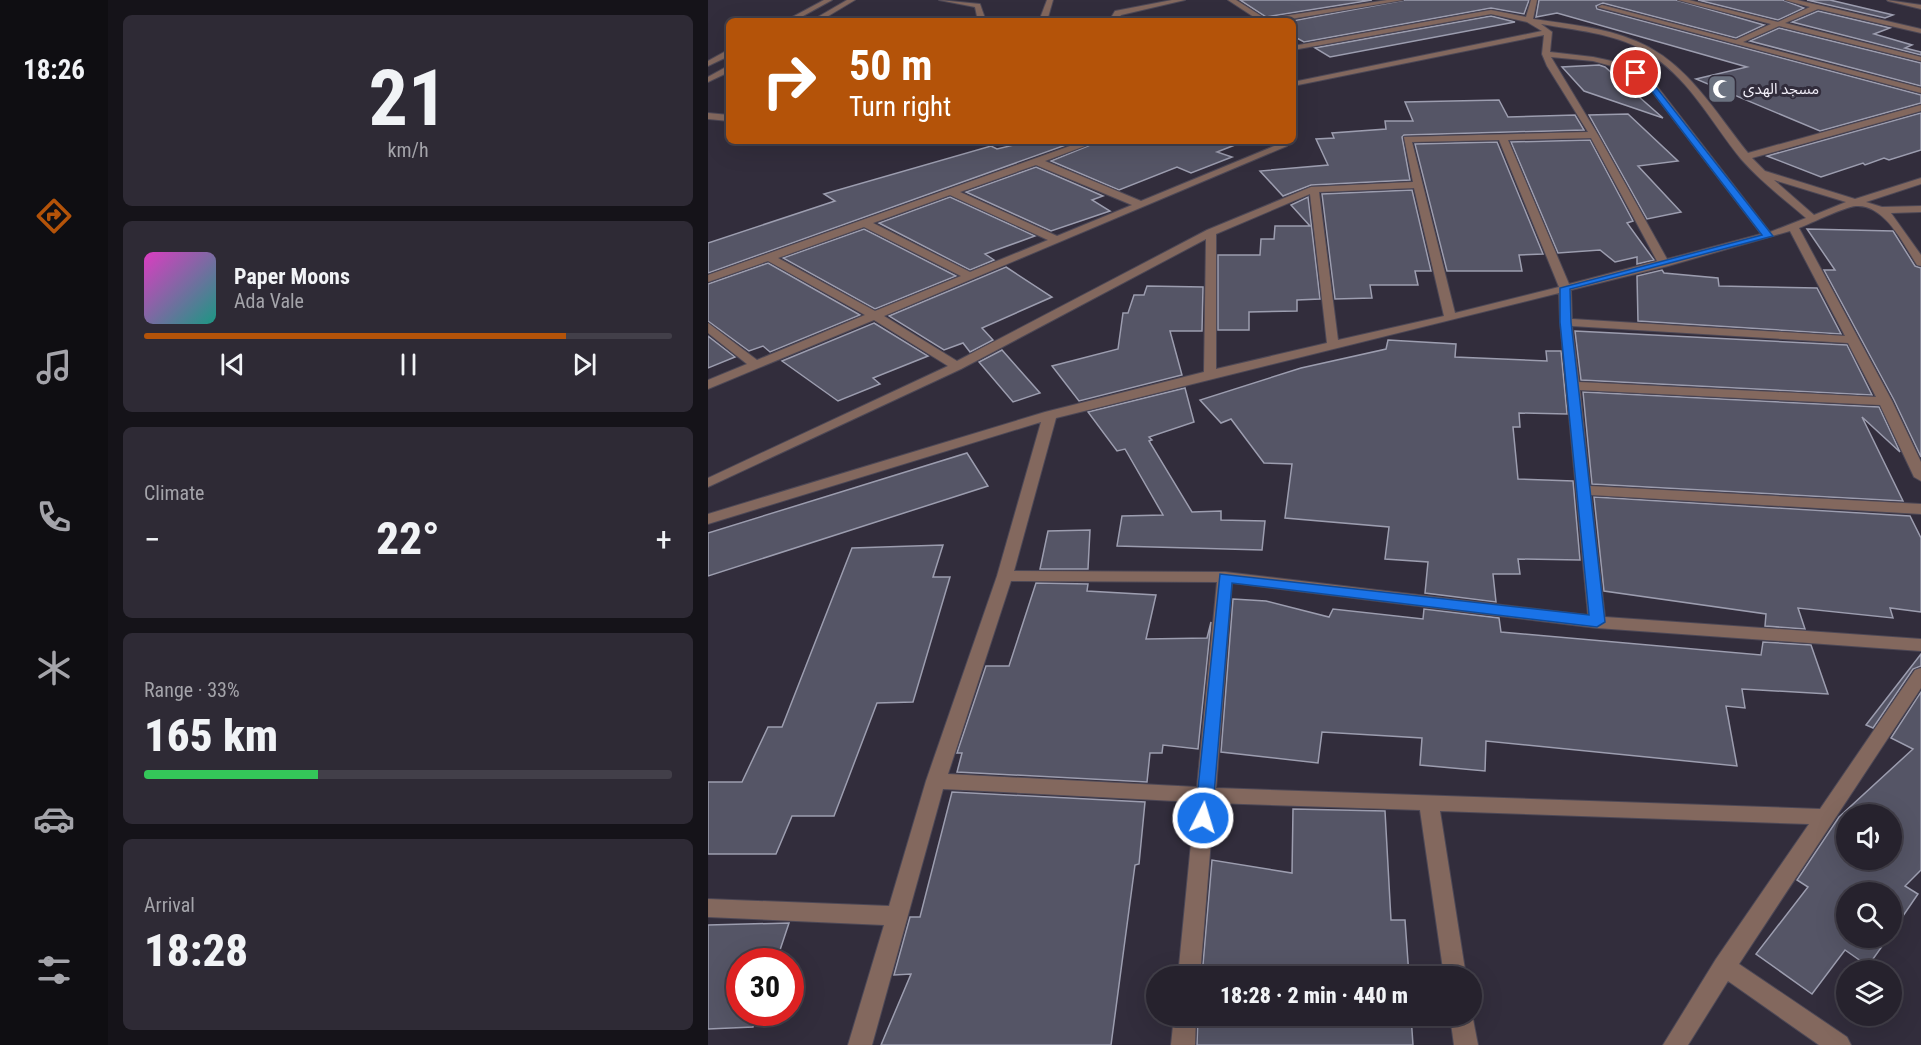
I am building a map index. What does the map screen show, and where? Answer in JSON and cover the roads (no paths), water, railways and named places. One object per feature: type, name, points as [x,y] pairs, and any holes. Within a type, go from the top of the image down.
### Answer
[{"type":"street","points":[[795,18],[828,0]]},
{"type":"street","points":[[819,18],[852,0]]},
{"type":"street","points":[[942,0],[978,5],[981,18]]},
{"type":"street","points":[[1044,18],[1050,0]]},
{"type":"street","points":[[1115,18],[1118,13],[1182,0]]},
{"type":"street","points":[[1231,0],[1260,18]]},
{"type":"street","points":[[1284,18],[1400,0]]},
{"type":"street","points":[[1529,20],[1534,0]]},
{"type":"street","points":[[1681,0],[1921,59]]},
{"type":"street","points":[[1788,0],[1921,31]]},
{"type":"street","points":[[1737,42],[1833,0]]},
{"type":"street","points":[[1890,0],[1921,7]]},
{"type":"street","points":[[1600,7],[1921,91]]},
{"type":"street","points":[[1296,48],[1491,12],[1529,20],[1592,28],[1644,48],[1678,71],[1694,87],[1745,157],[1812,218]]},
{"type":"street","points":[[1529,20],[1548,32]]},
{"type":"street","points":[[1548,32],[1546,54],[1594,135],[1664,264]]},
{"type":"street","points":[[1296,83],[1548,32]]},
{"type":"street","points":[[1296,41],[1305,46]]},
{"type":"street","points":[[1546,54],[1593,59],[1618,65],[1650,83],[1768,236]]},
{"type":"street","points":[[708,64],[726,55]]},
{"type":"street","points":[[708,80],[726,71]]},
{"type":"street","points":[[1745,157],[1921,108]]},
{"type":"street","points":[[708,116],[726,118]]},
{"type":"street","points":[[1450,318],[1416,185],[1407,140],[1594,135]]},
{"type":"street","points":[[1502,137],[1565,288],[1566,322],[1597,622]]},
{"type":"street","points":[[708,279],[1084,144]]},
{"type":"street","points":[[708,385],[1282,146]]},
{"type":"street","points":[[1035,161],[1141,205]]},
{"type":"street","points":[[1762,173],[1881,210],[1892,219],[1921,263]]},
{"type":"street","points":[[708,519],[1050,415],[1210,374],[1450,318],[1768,236],[1858,201],[1921,181]]},
{"type":"street","points":[[708,483],[957,366],[1210,232],[1314,189],[1416,185]]},
{"type":"street","points":[[1314,189],[1333,346]]},
{"type":"street","points":[[951,192],[1058,240]]},
{"type":"street","points":[[1881,210],[1921,209]]},
{"type":"street","points":[[865,223],[970,276]]},
{"type":"street","points":[[1793,227],[1885,401],[1921,477]]},
{"type":"street","points":[[1210,232],[1210,374]]},
{"type":"street","points":[[769,257],[875,316],[957,366]]},
{"type":"street","points":[[1566,322],[1851,340]]},
{"type":"street","points":[[708,327],[756,365]]},
{"type":"street","points":[[1573,386],[1885,401]]},
{"type":"street","points":[[860,1045],[936,782],[1005,576],[1050,415]]},
{"type":"street","points":[[1584,490],[1921,509]]},
{"type":"street","points":[[1005,576],[1225,577],[1597,622],[1921,645]]},
{"type":"street","points":[[1190,966],[1225,577]]},
{"type":"street","points":[[1675,1045],[1724,966],[1827,817],[1921,674]]},
{"type":"street","points":[[936,782],[1429,804],[1827,817]]},
{"type":"street","points":[[1429,804],[1453,966]]},
{"type":"street","points":[[708,908],[898,916]]},
{"type":"street","points":[[1724,966],[1839,1045]]},
{"type":"street","points":[[1183,1045],[1184,1026]]},
{"type":"street","points":[[1463,1026],[1466,1045]]},
{"type":"place","name":"مسجد الهدى","points":[[1722,89]]}]
